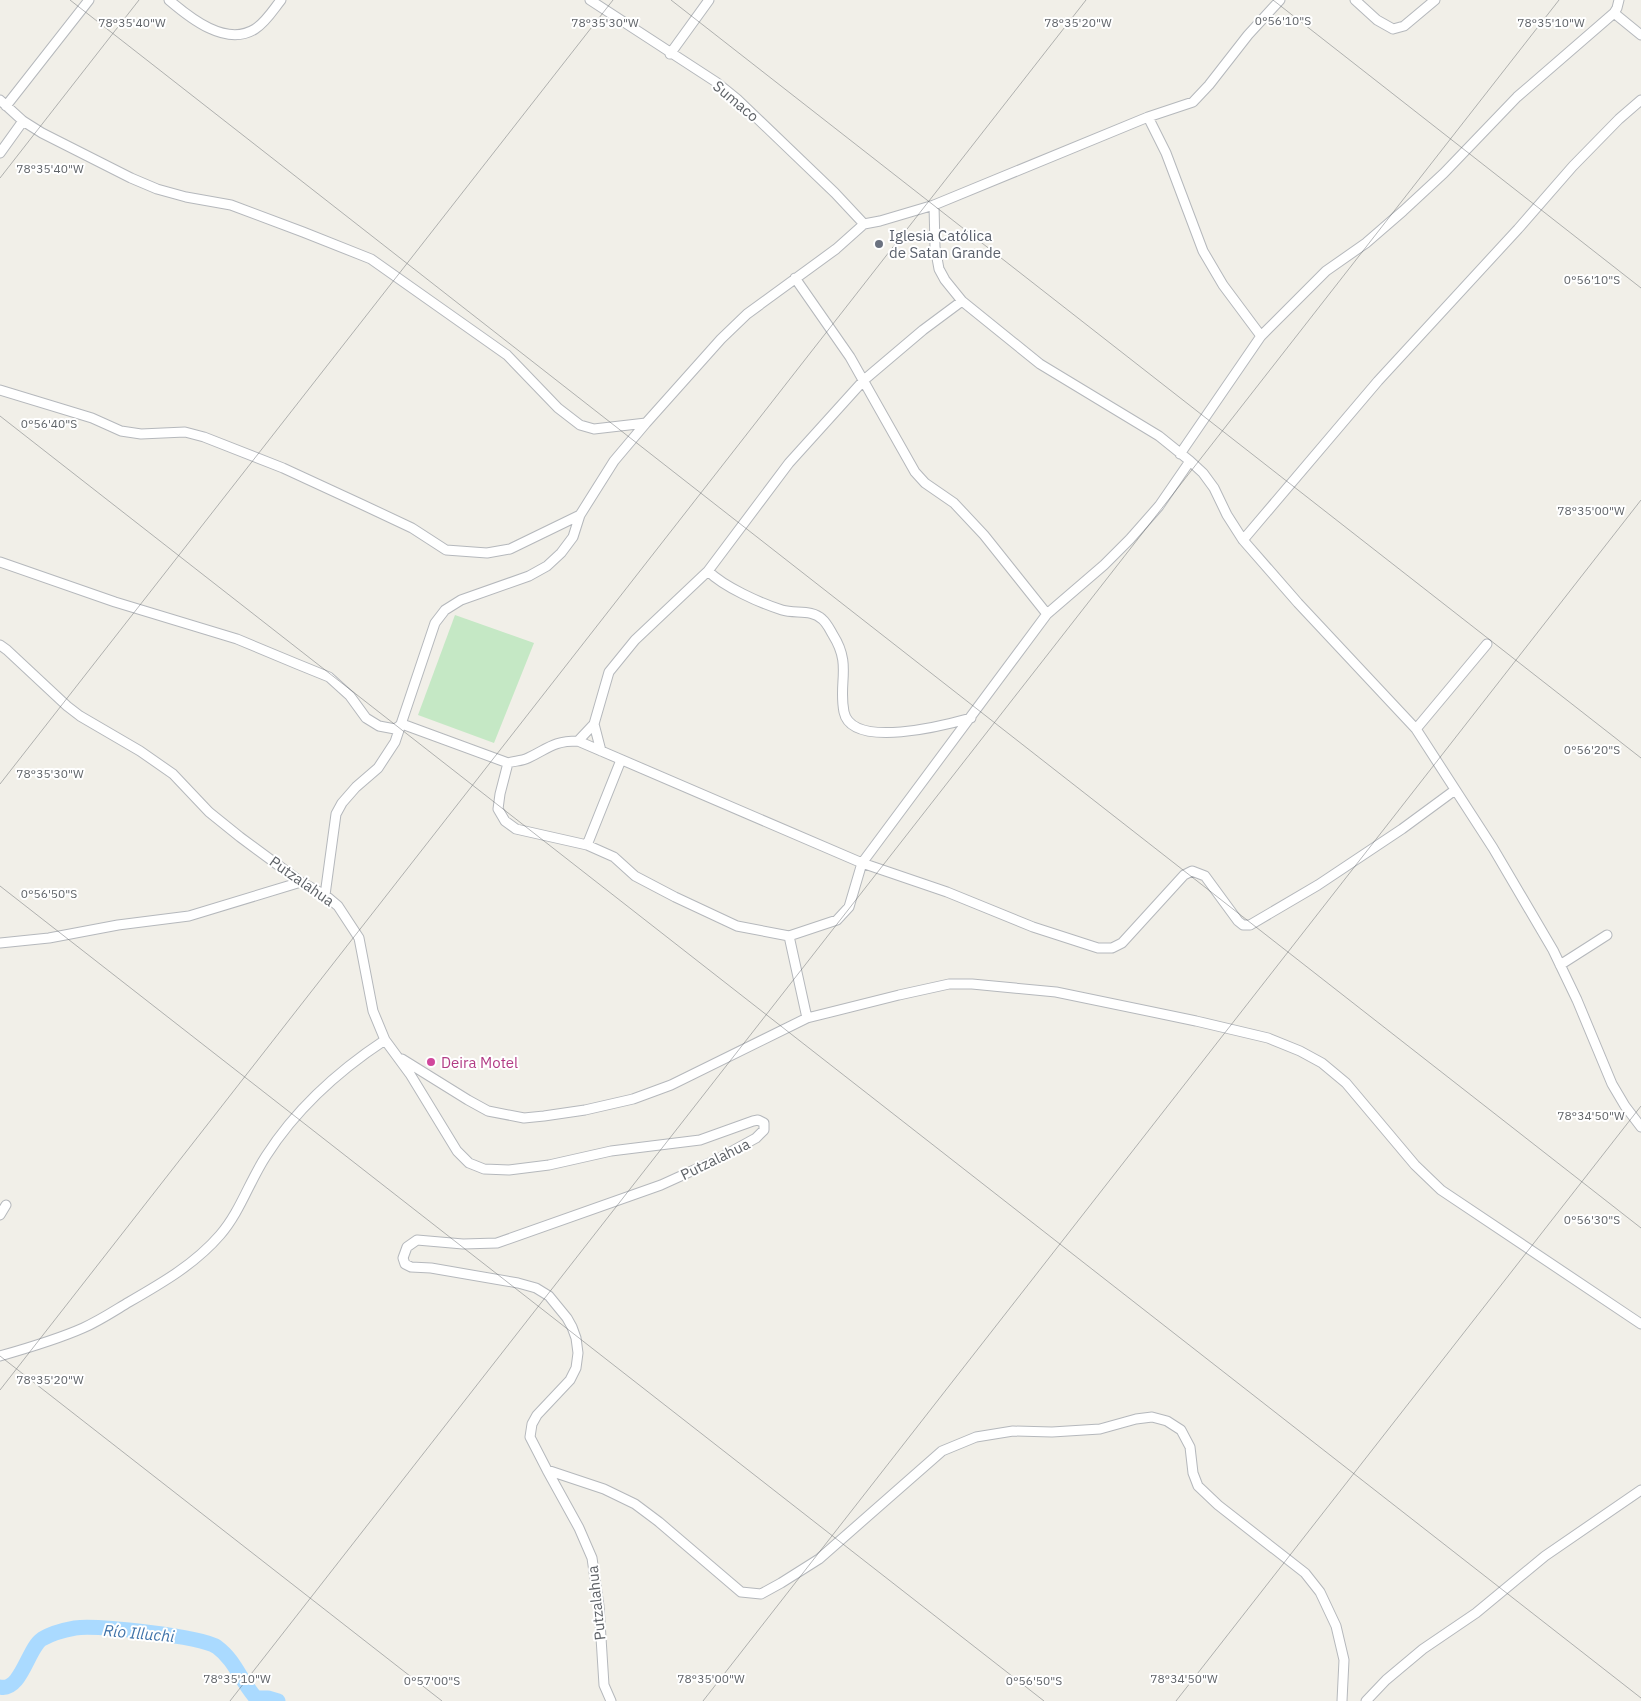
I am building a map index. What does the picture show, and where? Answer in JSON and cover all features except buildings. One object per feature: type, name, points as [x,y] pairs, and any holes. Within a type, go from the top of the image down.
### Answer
[{"type":"street","points":[[89,0],[3,103],[22,121],[101,164],[157,189],[186,197],[231,205],[304,232],[371,260],[507,355],[563,412],[580,425],[594,429],[646,423]]},
{"type":"street","points":[[169,0],[204,27],[220,32],[244,34],[264,23],[281,0]]},
{"type":"street","name":"Sumaco","points":[[590,0],[670,54],[716,82],[737,99],[835,193],[864,224]]},
{"type":"street","points":[[670,54],[708,0]]},
{"type":"street","points":[[326,895],[336,814],[342,803],[356,787],[378,768],[395,742],[435,623],[445,610],[461,600],[529,576],[548,566],[573,538],[580,515],[614,461],[721,339],[747,314],[836,249],[864,224],[934,205],[1148,117],[1193,102],[1209,85],[1248,34],[1280,0]]},
{"type":"street","points":[[1355,0],[1377,20],[1393,29],[1404,26],[1435,0]]},
{"type":"street","points":[[1180,454],[1260,336],[1326,271],[1366,243],[1403,211],[1517,97],[1614,13],[1619,0]]},
{"type":"street","points":[[1614,13],[1641,35]]},
{"type":"street","points":[[1243,540],[1378,381],[1518,229],[1573,166],[1619,119],[1641,100]]},
{"type":"street","points":[[1148,117],[1166,153],[1203,251],[1223,285],[1260,336]]},
{"type":"street","points":[[0,154],[22,121]]},
{"type":"street","points":[[934,205],[935,247],[938,269],[944,280],[962,301],[1040,364],[1159,436],[1203,473],[1214,488],[1243,540],[1298,603],[1416,730],[1493,848],[1553,950],[1612,1084],[1625,1106],[1641,1127]]},
{"type":"street","points":[[795,278],[850,357],[915,472],[925,483],[954,503],[984,535],[1047,614]]},
{"type":"street","points":[[578,741],[594,724],[609,672],[620,656],[708,571],[789,463],[864,380],[923,330],[962,301]]},
{"type":"street","points":[[0,390],[92,418],[121,430],[141,434],[185,432],[204,436],[283,468],[412,528],[446,550],[487,553],[510,549],[580,515]]},
{"type":"street","points":[[508,763],[498,809],[505,821],[516,829],[587,845],[614,857],[635,876],[737,926],[789,936],[837,920],[849,907],[862,863],[1047,614],[1104,565],[1130,539],[1159,506],[1190,461]]},
{"type":"street","points":[[0,562],[272,653],[329,677],[350,696],[366,718],[379,726],[395,729],[402,724]]},
{"type":"street","points":[[708,571],[726,586],[782,610],[815,614],[822,619],[842,652],[844,661],[844,713],[848,723],[856,729],[903,732],[941,726],[971,718]]},
{"type":"street","points":[[1416,730],[1487,644]]},
{"type":"street","name":"Putzalahua","points":[[0,645],[67,706],[80,716],[140,751],[173,774],[209,812],[240,837],[301,882],[326,895],[338,906],[359,938],[368,977],[372,1011],[384,1040],[422,1092],[457,1151],[469,1163],[484,1168],[510,1170],[549,1165],[611,1151],[700,1140],[752,1121],[762,1121],[764,1125],[762,1132],[756,1138],[716,1160],[661,1185],[497,1242],[480,1244],[417,1240],[407,1247],[403,1258],[405,1264],[411,1267],[431,1268],[518,1283],[536,1288],[549,1296],[567,1318],[576,1338],[578,1353],[576,1368],[570,1380],[537,1415],[530,1431],[530,1437],[579,1528],[592,1558],[599,1606],[604,1685],[611,1701]]},
{"type":"street","points":[[402,724],[508,763],[526,759],[563,741],[578,741],[862,863],[947,892],[1032,926],[1098,948],[1112,948],[1122,943],[1184,875],[1192,871],[1205,876],[1238,921],[1243,925],[1250,925],[1318,885],[1402,829],[1455,790]]},
{"type":"street","points":[[594,724],[601,751]]},
{"type":"street","points":[[587,845],[621,760]]},
{"type":"street","points":[[0,943],[49,938],[118,925],[189,916],[301,882]]},
{"type":"street","points":[[1560,965],[1606,934]]},
{"type":"street","points":[[789,936],[807,1018]]},
{"type":"street","points":[[396,1054],[478,1106],[497,1114],[524,1118],[586,1110],[633,1099],[671,1086],[807,1018],[949,984],[972,984],[1056,992],[1196,1021],[1268,1038],[1300,1050],[1322,1063],[1346,1084],[1415,1165],[1441,1190],[1641,1324]]},
{"type":"street","points":[[0,1356],[54,1340],[84,1328],[186,1267],[222,1233],[241,1204],[265,1157],[290,1122],[331,1081],[384,1040]]},
{"type":"street","points":[[0,1214],[6,1205]]},
{"type":"street","points":[[547,1470],[604,1489],[635,1504],[741,1592],[760,1594],[819,1559],[942,1451],[976,1437],[1013,1430],[1052,1432],[1100,1429],[1136,1419],[1152,1417],[1167,1421],[1181,1430],[1190,1447],[1193,1473],[1198,1486],[1218,1505],[1305,1573],[1320,1592],[1336,1626],[1344,1660],[1342,1701]]},
{"type":"street","points":[[1366,1701],[1386,1680],[1423,1649],[1476,1613],[1545,1556],[1641,1490]]},
{"type":"green space","points":[[455,615],[534,643],[494,743],[418,715]]},
{"type":"waterway","name":"Río Illuchi","points":[[0,1687],[7,1687],[13,1683],[19,1676],[32,1651],[42,1639],[58,1632],[75,1628],[104,1628],[171,1635],[217,1647],[234,1665],[256,1698],[268,1698],[278,1701]]},
{"type":"place","name":"Iglesia Católica de Satan Grande","points":[[879,244]]},
{"type":"place","name":"Deira Motel","points":[[431,1062]]}]
